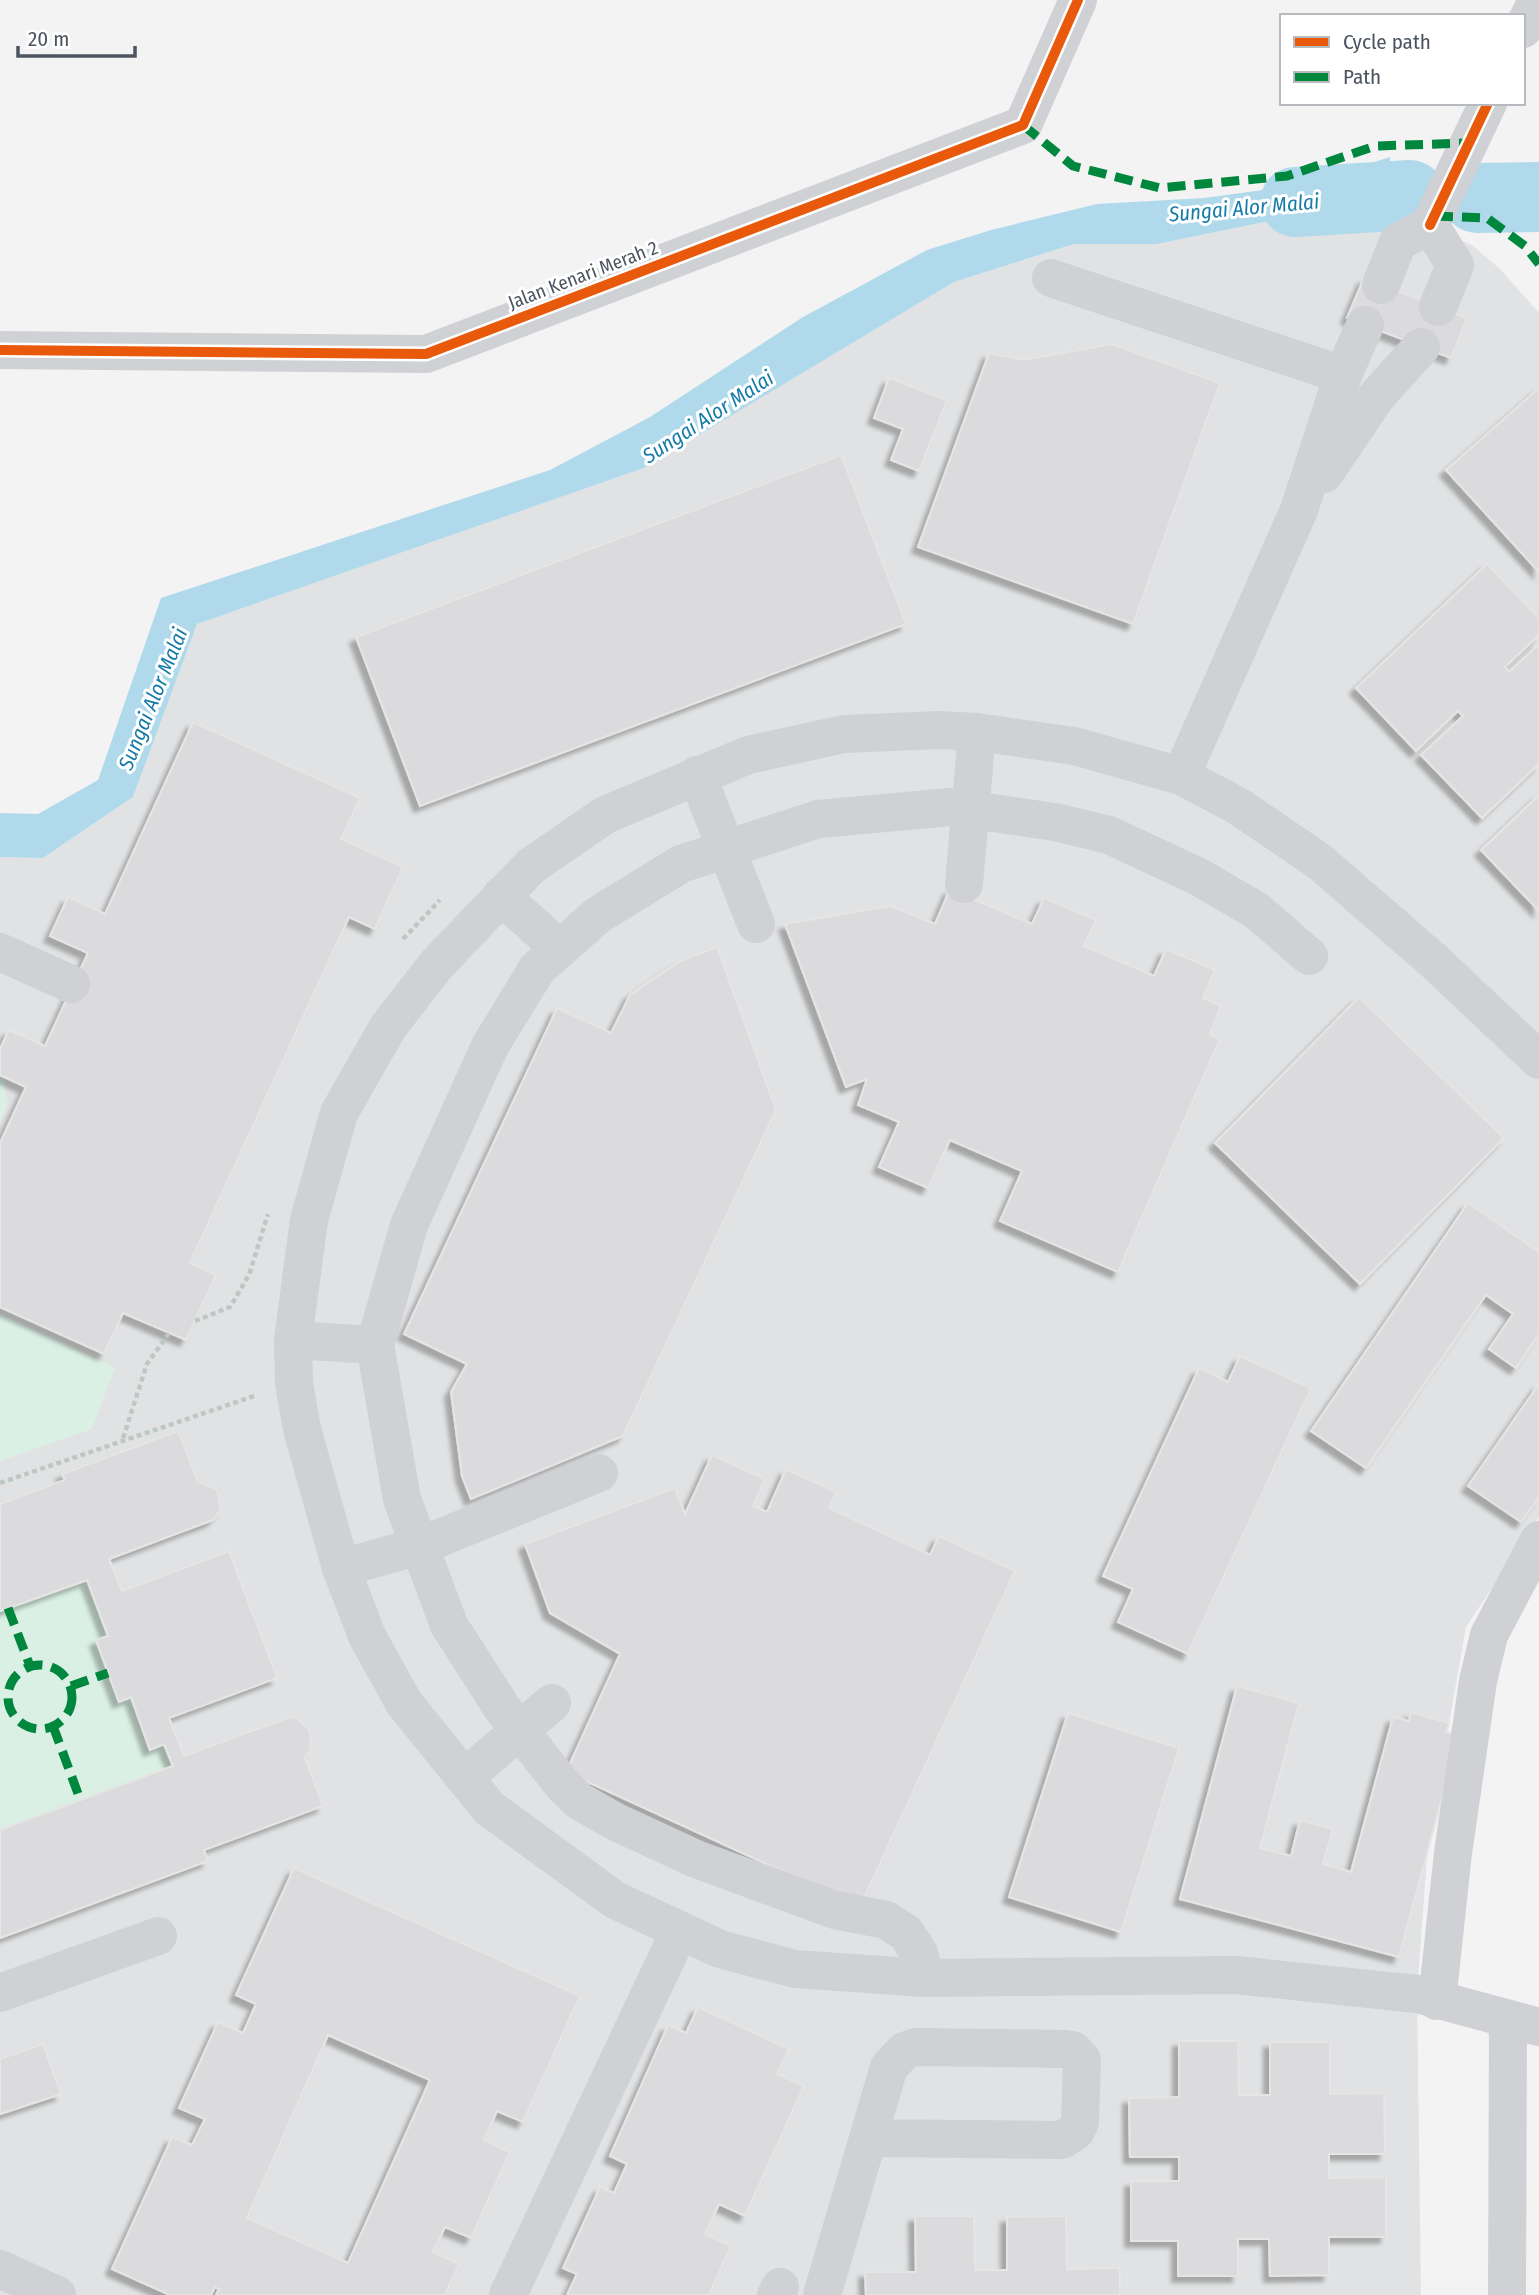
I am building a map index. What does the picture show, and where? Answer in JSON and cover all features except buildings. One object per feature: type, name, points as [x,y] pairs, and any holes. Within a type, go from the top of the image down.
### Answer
[{"type":"street","name":"Jalan Kenari Merah 2","points":[[0,350],[426,354],[1023,125],[1078,0]]},
{"type":"street","points":[[1525,25],[1537,0]]},
{"type":"street","points":[[1381,285],[1398,242],[1430,225],[1487,105]]},
{"type":"street","points":[[1430,225],[1455,265],[1438,307]]},
{"type":"street","points":[[1051,278],[1343,375]]},
{"type":"street","points":[[1181,776],[1300,510],[1343,375],[1365,325]]},
{"type":"street","points":[[1300,510],[1376,397],[1421,347]]},
{"type":"street","points":[[1507,2295],[1524,2023],[1417,1994],[1236,1975],[925,1978],[795,1969],[720,1949],[615,1900],[489,1808],[404,1703],[367,1636],[341,1568],[302,1429],[294,1383],[293,1340],[309,1220],[339,1113],[388,1027],[437,964],[531,866],[605,815],[748,755],[844,734],[940,730],[977,732],[1074,746],[1181,776],[1238,806],[1320,862],[1435,962],[1539,1060]]},
{"type":"street","points":[[964,884],[977,732]]},
{"type":"street","points":[[697,775],[756,924]]},
{"type":"street","points":[[925,1978],[919,1953],[906,1933],[887,1920],[835,1910],[696,1859],[615,1822],[579,1801],[562,1784],[519,1729],[449,1626],[402,1499],[375,1345],[409,1225],[490,1045],[537,969],[598,915],[681,864],[818,819],[951,807],[1055,822],[1109,835],[1199,877],[1257,911],[1309,956]]},
{"type":"street","points":[[501,897],[560,949]]},
{"type":"street","points":[[0,952],[71,984]]},
{"type":"street","points":[[293,1340],[375,1345]]},
{"type":"street","points":[[341,1568],[420,1546],[599,1473]]},
{"type":"street","points":[[1437,2001],[1453,1853],[1478,1681],[1489,1635],[1539,1540]]},
{"type":"street","points":[[465,1777],[552,1703]]},
{"type":"street","points":[[508,2295],[679,1931]]},
{"type":"street","points":[[0,1993],[158,1936]]},
{"type":"street","points":[[822,2295],[868,2138],[889,2067],[904,2051],[916,2047],[1065,2049],[1073,2050],[1082,2060],[1080,2122],[1076,2131],[1062,2140],[868,2138]]},
{"type":"street","points":[[0,2269],[57,2295]]},
{"type":"path","points":[[123,1439],[147,1364],[169,1333]]},
{"type":"path","points":[[0,1483],[294,1383]]},
{"type":"shaded area","points":[[1323,210],[1430,225],[1473,246],[1500,269],[1539,313],[1539,1517],[1466,1627],[1428,1843],[1417,1994],[1421,2295],[0,2295],[0,857],[43,858],[133,797],[197,624],[644,468],[954,282],[1074,244],[1157,244]]},
{"type":"green space","points":[[0,1036],[7,1105],[0,1124]]},
{"type":"green space","points":[[0,1314],[115,1368],[92,1429],[0,1461]]},
{"type":"green space","points":[[87,1580],[108,1636],[96,1641],[118,1701],[131,1697],[150,1749],[164,1744],[173,1766],[0,1830],[0,1611]]},
{"type":"water","points":[[1390,157],[1389,213],[1323,210],[1157,244],[1074,244],[954,282],[644,468],[197,624],[133,797],[43,858],[0,857],[0,813],[38,814],[98,780],[161,598],[550,470],[650,417],[803,317],[927,250],[991,230],[1097,204],[1204,198],[1306,184]]},
{"type":"water","points":[[1539,164],[1539,218],[1504,221],[1516,165]]},
{"type":"waterway","name":"Sungai Alor Malai","points":[[1295,202],[1410,195]]},
{"type":"waterway","name":"Sungai Alor Malai","points":[[1477,198],[1539,197]]},
{"type":"marked path","points":[[1023,125],[1073,166],[1160,188],[1287,176],[1375,146],[1469,143]]},
{"type":"marked path","points":[[1435,216],[1487,218],[1525,246],[1539,264]]},
{"type":"marked path","points":[[8,1608],[30,1666]]},
{"type":"marked path","points":[[40,1665],[52,1667],[63,1674],[70,1685],[72,1697],[70,1709],[63,1720],[52,1727],[40,1729],[28,1727],[17,1720],[10,1709],[8,1697],[10,1685],[17,1674],[28,1667],[40,1665]]},
{"type":"marked path","points":[[71,1686],[108,1673]]},
{"type":"marked path","points":[[53,1726],[80,1799]]},
{"type":"cycle path","points":[[0,350],[426,354],[1023,125],[1078,0]]},
{"type":"cycle path","points":[[1430,225],[1487,105]]}]
